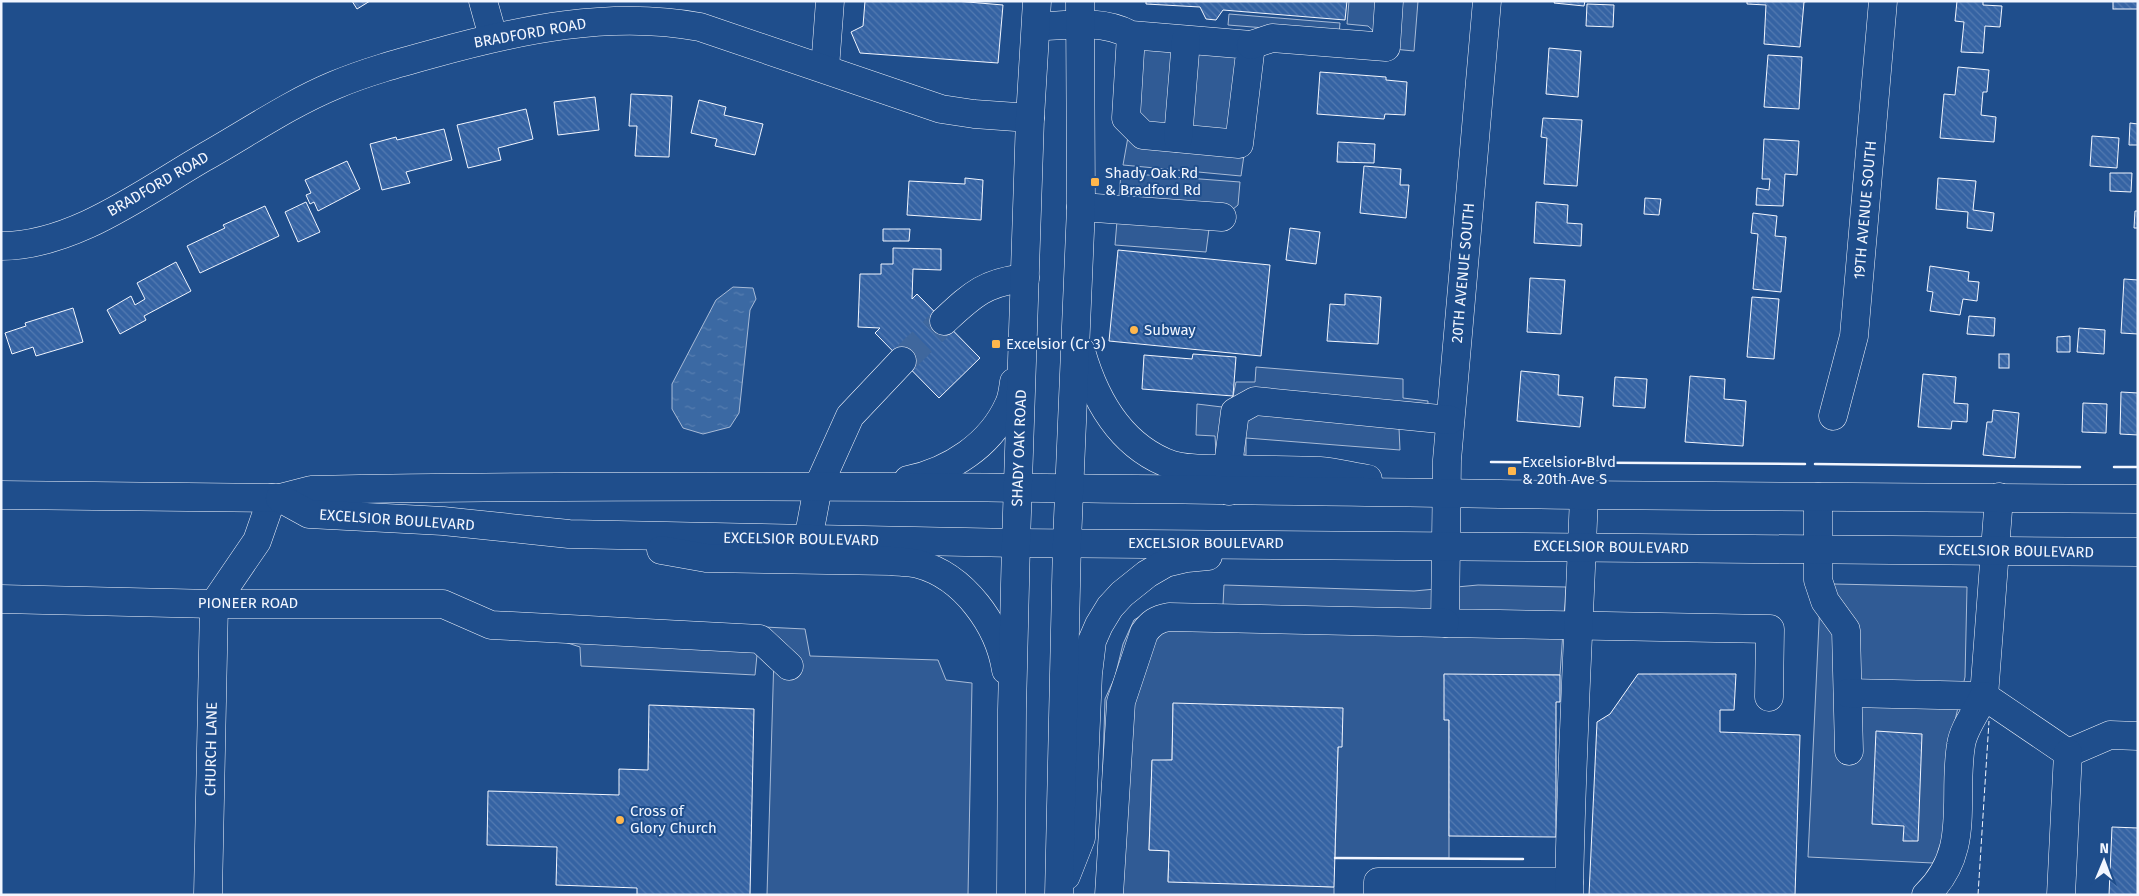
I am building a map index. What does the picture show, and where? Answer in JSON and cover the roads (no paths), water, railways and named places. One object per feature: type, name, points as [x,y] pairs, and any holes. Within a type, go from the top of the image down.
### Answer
[{"type":"main road","points":[[483,1],[493,37]]},
{"type":"main road","points":[[825,68],[830,1]]},
{"type":"main road","points":[[1036,14],[1080,13],[1131,35],[1251,45],[1272,38],[1386,47],[1389,1]]},
{"type":"main road","name":"20TH AVENUE SOUTH","points":[[1445,623],[1446,493],[1450,420],[1488,1]]},
{"type":"main road","name":"19TH AVENUE SOUTH","points":[[1833,416],[1854,336],[1884,1]]},
{"type":"main road","points":[[1059,894],[1067,542],[1081,207],[1080,13]]},
{"type":"main road","name":"SHADY OAK ROAD","points":[[1011,895],[1012,710],[1016,543],[1030,118],[1036,14]]},
{"type":"main road","name":"BRADFORD ROAD","points":[[1,246],[20,246],[85,226],[334,85],[389,66],[493,37],[596,22],[669,21],[700,27],[941,109],[982,115],[1030,118]]},
{"type":"main road","points":[[1131,35],[1126,118],[1143,135],[1239,144],[1251,45]]},
{"type":"main road","points":[[1178,138],[1186,40]]},
{"type":"main road","points":[[1081,207],[1222,217]]},
{"type":"main road","points":[[944,321],[973,294],[999,282],[1025,278]]},
{"type":"main road","points":[[1077,337],[1088,373],[1102,404],[1116,425],[1135,445],[1173,465],[1229,480],[1322,471],[1446,493],[2138,499]]},
{"type":"main road","points":[[871,487],[930,475],[973,450],[991,432],[1010,404],[1022,349]]},
{"type":"main road","points":[[808,540],[818,487],[850,416],[902,361]]},
{"type":"main road","points":[[1229,480],[1235,412],[1254,401],[1450,420]]},
{"type":"main road","name":"EXCELSIOR BOULEVARD","points":[[1,496],[276,498],[311,490],[542,486],[1069,489],[1229,480]]},
{"type":"main road","points":[[1378,895],[1378,882],[1569,888],[1572,736],[1584,495]]},
{"type":"main road","points":[[1818,497],[1818,580],[1825,602],[1846,630],[1849,751]]},
{"type":"main road","points":[[1926,895],[1944,874],[1954,853],[1958,832],[1961,744],[1984,696],[1999,497]]},
{"type":"main road","points":[[214,604],[257,541],[276,498]]},
{"type":"main road","name":"EXCELSIOR BOULEVARD","points":[[276,498],[309,514],[443,521],[569,534],[1016,543],[1359,544],[2138,552]]},
{"type":"main road","points":[[569,534],[706,558],[891,561],[918,564],[940,573],[957,584],[983,615],[997,638],[1004,659],[1012,710]]},
{"type":"main road","points":[[1059,894],[1082,838],[1088,674],[1092,641],[1110,607],[1129,587],[1166,563],[1187,558],[1359,544]]},
{"type":"main road","name":"PIONEER ROAD","points":[[1,599],[214,604],[443,604],[491,624],[760,639],[789,666]]},
{"type":"main road","name":"CHURCH LANE","points":[[208,895],[214,604]]},
{"type":"main road","points":[[1109,895],[1121,702],[1144,633],[1150,625],[1159,619],[1169,617],[1770,628],[1769,697]]},
{"type":"main road","points":[[1848,693],[1984,696],[2068,753]]},
{"type":"main road","points":[[2068,753],[2110,735],[2138,736]]},
{"type":"main road","points":[[2061,895],[2068,753]]},
{"type":"water","points":[[733,287],[753,288],[756,299],[750,310],[739,413],[730,427],[703,434],[683,428],[672,409],[672,384],[716,300]]},
{"type":"tunnel","points":[[902,361],[944,321]]},
{"type":"place","name":"Shady Oak Rd & Bradford Rd","points":[[1095,182]]},
{"type":"place","name":"Subway","points":[[1134,330]]},
{"type":"place","name":"Excelsior (Cr 3)","points":[[996,344]]},
{"type":"place","name":"Excelsior Blvd & 20th Ave S","points":[[1512,471]]},
{"type":"place","name":"Cross of Glory Church","points":[[620,820]]}]
